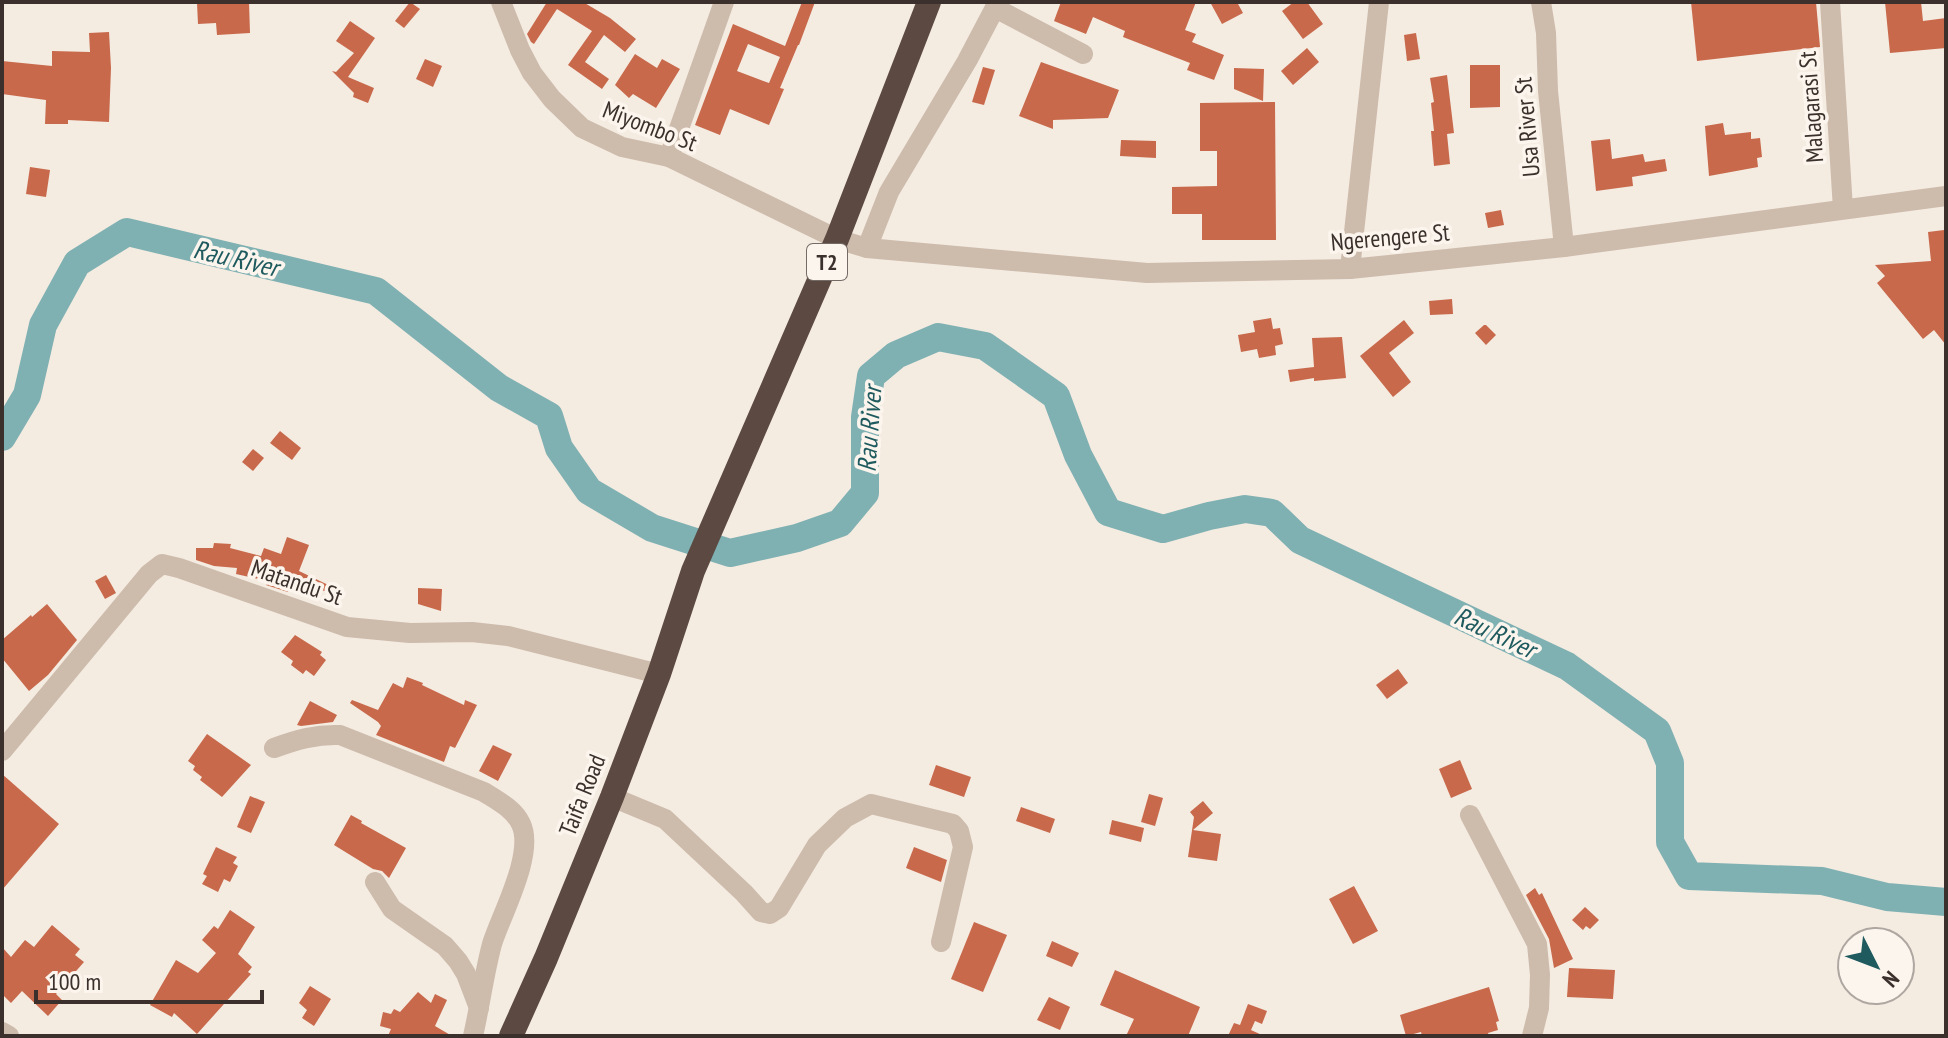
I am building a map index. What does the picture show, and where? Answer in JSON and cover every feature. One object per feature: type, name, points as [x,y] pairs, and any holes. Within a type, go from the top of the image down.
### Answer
[{"type":"highway","name":"T2","points":[[837,239],[929,2]]},
{"type":"highway","name":"Taifa Road","points":[[511,1036],[612,797],[659,674],[693,571],[837,239]]},
{"type":"street","name":"Miyombo St","points":[[501,2],[532,73],[552,99],[582,128],[622,147],[669,157],[837,239]]},
{"type":"street","points":[[669,157],[724,2]]},
{"type":"street","points":[[1350,269],[1379,2]]},
{"type":"street","name":"Usa River St","points":[[1541,2],[1564,247]]},
{"type":"street","name":"Malagarasi St","points":[[1830,2],[1843,209]]},
{"type":"street","points":[[867,248],[889,192],[967,61],[996,5],[1083,54]]},
{"type":"street","name":"Ngerengere St","points":[[837,239],[867,248],[1147,273],[1350,269],[1564,247],[1946,196]]},
{"type":"street","name":"Matandu St","points":[[2,751],[149,574],[162,564],[347,627],[410,633],[472,632],[508,636],[659,674]]},
{"type":"street","points":[[274,748],[309,736],[340,735],[484,792],[515,814],[523,827],[524,843],[518,878],[493,943],[473,1036]]},
{"type":"street","points":[[612,797],[665,819],[761,912],[770,914],[779,908],[817,845],[845,818],[871,804],[953,824],[959,831],[963,847],[941,942]]},
{"type":"street","points":[[1470,815],[1537,944],[1539,1008],[1532,1036]]},
{"type":"street","points":[[375,882],[392,909],[445,946],[458,961],[479,1008]]},
{"type":"street","points":[[2,1032],[9,1036]]},
{"type":"building","points":[[249,2],[250,33],[217,35],[216,23],[198,24],[197,3]]},
{"type":"building","points":[[410,2],[420,9],[404,28],[395,21]]},
{"type":"building","points":[[547,2],[583,2],[636,39],[625,52],[604,35],[585,62],[609,79],[602,89],[568,65],[592,31],[557,9],[534,44],[531,42],[527,34]]},
{"type":"building","points":[[802,2],[815,2],[780,88],[784,89],[769,125],[730,109],[720,135],[695,125],[733,24],[785,46]],"holes":[[[748,44],[780,57],[769,83],[737,71]]]},
{"type":"building","points":[[1061,2],[1196,2],[1185,30],[1196,34],[1192,42],[1224,55],[1214,80],[1187,70],[1190,63],[1123,37],[1125,31],[1093,17],[1086,34],[1054,21]]},
{"type":"building","points":[[1210,2],[1237,2],[1243,13],[1222,24]]},
{"type":"building","points":[[1294,2],[1307,2],[1323,24],[1303,39],[1282,11]]},
{"type":"building","points":[[1691,2],[1816,2],[1820,47],[1697,61]]},
{"type":"building","points":[[1885,2],[1921,2],[1923,21],[1946,18],[1946,48],[1890,53]]},
{"type":"building","points":[[350,21],[375,38],[348,77],[374,88],[368,103],[353,97],[354,93],[332,71],[336,72],[354,53],[336,41]]},
{"type":"building","points":[[109,32],[109,122],[68,120],[68,124],[45,124],[46,100],[2,94],[2,61],[52,66],[52,51],[90,52],[89,33]]},
{"type":"building","points":[[1416,33],[1420,59],[1407,61],[1404,35]]},
{"type":"building","points":[[1307,48],[1319,62],[1293,85],[1281,71]]},
{"type":"building","points":[[635,54],[657,68],[662,59],[680,69],[656,108],[633,94],[629,98],[615,85]]},
{"type":"building","points":[[425,59],[442,66],[433,87],[416,79]]},
{"type":"building","points":[[1041,62],[1119,90],[1108,118],[1053,120],[1053,129],[1019,116]]},
{"type":"building","points":[[1470,65],[1500,65],[1500,107],[1470,108]]},
{"type":"building","points":[[983,67],[995,70],[984,105],[972,102]]},
{"type":"building","points":[[1234,68],[1264,69],[1263,101],[1234,89]]},
{"type":"building","points":[[1447,75],[1454,133],[1447,134],[1450,164],[1434,166],[1431,103],[1434,102],[1430,78]]},
{"type":"building","points":[[1275,102],[1276,240],[1202,240],[1202,214],[1172,214],[1172,187],[1217,186],[1217,151],[1200,151],[1200,103]]},
{"type":"building","points":[[1723,123],[1725,135],[1751,132],[1751,139],[1760,138],[1762,157],[1757,158],[1758,167],[1709,176],[1705,126]]},
{"type":"building","points":[[1610,139],[1612,159],[1643,154],[1645,162],[1665,159],[1667,171],[1632,177],[1633,186],[1596,191],[1591,141]]},
{"type":"building","points":[[1121,140],[1156,141],[1156,158],[1120,156]]},
{"type":"building","points":[[30,167],[50,170],[46,197],[26,194]]},
{"type":"building","points":[[1501,210],[1504,225],[1488,228],[1485,213]]},
{"type":"building","points":[[1944,230],[1946,345],[1934,330],[1923,339],[1877,283],[1885,276],[1875,265],[1931,261],[1928,232]]},
{"type":"building","points":[[1452,299],[1453,314],[1430,315],[1429,301]]},
{"type":"building","points":[[1271,318],[1273,329],[1280,328],[1283,344],[1275,346],[1276,355],[1259,358],[1257,349],[1241,352],[1238,335],[1255,332],[1253,321]]},
{"type":"building","points":[[1404,320],[1414,333],[1389,353],[1411,382],[1393,397],[1360,356]]},
{"type":"building","points":[[1484,325],[1496,335],[1486,345],[1475,333]]},
{"type":"building","points":[[1342,337],[1346,378],[1290,382],[1288,370],[1314,367],[1312,338]]},
{"type":"building","points":[[280,431],[301,448],[292,460],[270,443]]},
{"type":"building","points":[[253,449],[264,458],[253,471],[242,462]]},
{"type":"building","points":[[287,537],[309,545],[299,571],[343,592],[313,590],[293,581],[288,592],[266,585],[268,581],[236,574],[237,568],[214,566],[196,560],[196,548],[213,548],[214,543],[231,544],[230,548],[261,556],[264,548],[281,554]]},
{"type":"building","points":[[106,575],[116,593],[105,599],[95,581]]},
{"type":"building","points":[[418,588],[442,589],[441,611],[418,604]]},
{"type":"building","points":[[47,604],[77,640],[48,675],[29,691],[2,658],[2,640]]},
{"type":"building","points":[[295,635],[322,652],[320,655],[326,660],[314,676],[306,670],[303,674],[281,652]]},
{"type":"building","points":[[1398,669],[1408,683],[1387,699],[1376,685]]},
{"type":"building","points":[[407,677],[464,705],[465,700],[477,705],[455,748],[450,746],[444,762],[376,735],[381,726],[378,722],[350,703],[352,700],[378,710],[393,683],[403,688]]},
{"type":"building","points":[[310,701],[337,715],[333,722],[297,725]]},
{"type":"building","points":[[207,734],[251,765],[222,797],[200,780],[202,777],[188,761]]},
{"type":"building","points":[[493,745],[512,754],[498,781],[479,771]]},
{"type":"building","points":[[1460,760],[1472,789],[1451,798],[1439,769]]},
{"type":"building","points":[[936,765],[971,777],[964,797],[929,785]]},
{"type":"building","points":[[2,774],[59,824],[2,890]]},
{"type":"building","points":[[1149,794],[1163,798],[1155,826],[1141,822]]},
{"type":"building","points":[[250,796],[265,802],[251,833],[237,827]]},
{"type":"building","points":[[1203,801],[1213,813],[1193,830],[1221,834],[1217,861],[1188,857],[1194,817],[1190,812]]},
{"type":"building","points":[[1021,807],[1055,819],[1050,833],[1016,821]]},
{"type":"building","points":[[351,815],[406,848],[389,878],[382,871],[373,869],[334,845]]},
{"type":"building","points":[[1112,820],[1144,828],[1141,842],[1109,834]]},
{"type":"building","points":[[216,847],[237,857],[233,863],[238,866],[230,882],[224,879],[218,892],[202,884],[207,876],[203,874]]},
{"type":"building","points":[[914,847],[947,860],[941,882],[906,868]]},
{"type":"building","points":[[1354,886],[1378,931],[1353,944],[1329,899]]},
{"type":"building","points":[[1535,888],[1539,895],[1542,893],[1573,959],[1554,968],[1549,939],[1526,895]]},
{"type":"building","points":[[1585,907],[1599,920],[1590,929],[1586,926],[1583,930],[1572,920]]},
{"type":"building","points":[[230,910],[255,927],[238,954],[252,967],[248,972],[251,974],[197,1034],[174,1013],[172,1017],[150,1005],[176,960],[198,973],[216,953],[202,940],[214,926],[218,929]]},
{"type":"building","points":[[974,922],[1007,935],[983,992],[951,979]]},
{"type":"building","points":[[52,925],[80,949],[75,955],[84,962],[56,994],[62,1000],[48,1016],[22,991],[11,1003],[2,994],[2,947],[11,957],[25,940],[34,947]]},
{"type":"building","points":[[1052,941],[1079,953],[1072,967],[1046,956]]},
{"type":"building","points":[[1569,968],[1615,970],[1613,999],[1567,997]]},
{"type":"building","points":[[1115,970],[1200,1007],[1188,1036],[1126,1036],[1134,1019],[1100,1005]]},
{"type":"building","points":[[310,986],[331,999],[314,1026],[302,1018],[307,1010],[299,1003]]},
{"type":"building","points":[[1489,987],[1499,1021],[1496,1022],[1498,1030],[1488,1033],[1489,1036],[1422,1036],[1421,1032],[1406,1036],[1400,1015]]},
{"type":"building","points":[[418,992],[431,1003],[435,994],[447,1000],[435,1026],[452,1036],[388,1036],[391,1029],[380,1026],[383,1012],[391,1014],[394,1009],[400,1012]]},
{"type":"building","points":[[1049,997],[1070,1007],[1060,1030],[1037,1020]]},
{"type":"building","points":[[1248,1004],[1267,1011],[1262,1024],[1255,1021],[1251,1030],[1264,1036],[1228,1036],[1234,1023],[1240,1025]]},
{"type":"waterway","name":"Rau River","points":[[2,437],[27,395],[43,325],[77,263],[127,232],[376,291],[499,388],[549,416],[559,448],[589,491],[652,528],[730,553],[797,538],[840,523],[865,493],[865,417],[871,376],[896,355],[938,337],[985,346],[1056,396],[1078,455],[1108,512],[1163,529],[1245,509],[1272,513],[1300,540],[1567,666],[1657,731],[1670,763],[1670,842],[1689,876],[1822,881],[1887,897],[1946,902]]}]
